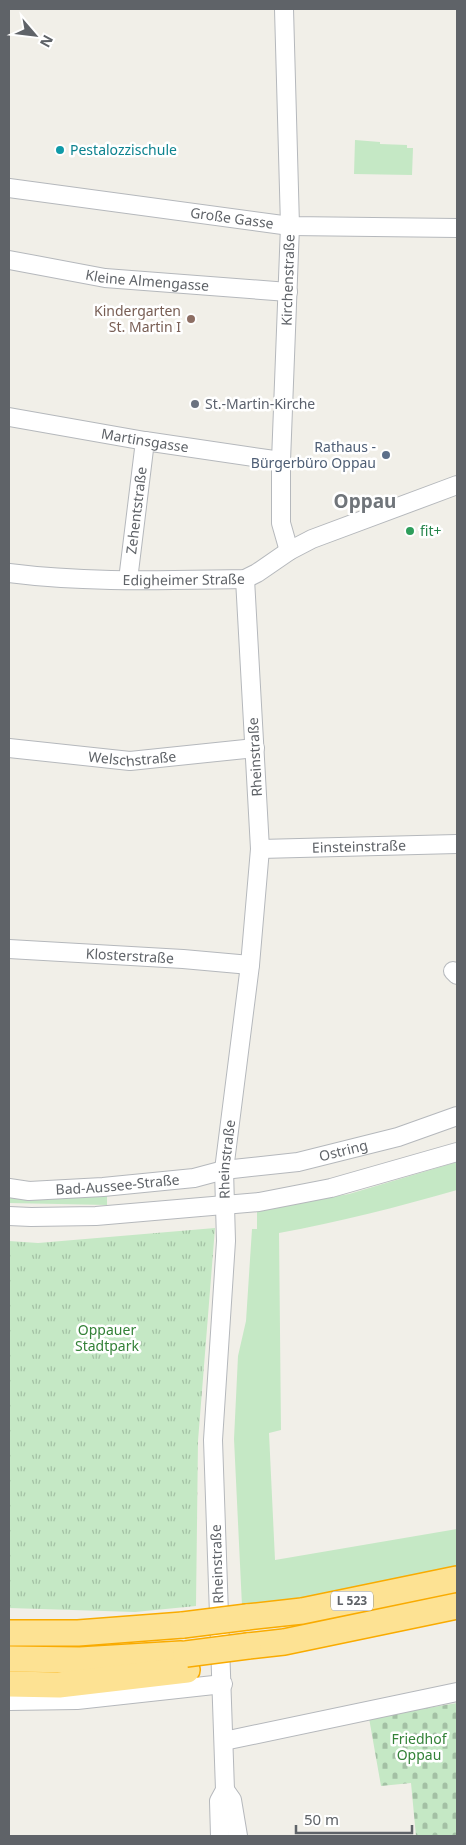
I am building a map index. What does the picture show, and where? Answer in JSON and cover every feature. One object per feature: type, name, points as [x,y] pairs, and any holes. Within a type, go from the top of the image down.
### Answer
[{"type":"highway","name":"L 523","points":[[9,1633],[78,1633],[184,1625],[302,1610],[457,1579]]},
{"type":"highway","name":"L 523","points":[[9,1659],[186,1662],[248,1653],[284,1642],[457,1606]]},
{"type":"highway","points":[[9,1684],[59,1685],[186,1662]]},
{"type":"street","name":"Kirchenstraße","points":[[284,9],[290,226],[281,523],[289,551]]},
{"type":"street","name":"Große Gasse","points":[[9,188],[290,226],[457,228]]},
{"type":"street","name":"Kleine Almengasse","points":[[9,260],[105,278],[288,292]]},
{"type":"street","name":"Martinsgasse","points":[[9,417],[145,441],[282,461]]},
{"type":"street","name":"Zehentstraße","points":[[128,580],[145,441]]},
{"type":"street","name":"Edigheimer Straße","points":[[9,573],[33,576],[128,580],[245,579],[312,539],[457,485]]},
{"type":"street","name":"Rheinstraße","points":[[220,1836],[219,1801],[225,1790],[213,1440],[226,1241],[224,1170],[250,965],[260,849],[256,748],[245,579]]},
{"type":"street","name":"Welschstraße","points":[[9,748],[130,761],[256,748]]},
{"type":"street","name":"Einsteinstraße","points":[[260,849],[457,844]]},
{"type":"street","name":"Klosterstraße","points":[[9,950],[183,959],[250,965]]},
{"type":"street","name":"Ostring","points":[[224,1170],[298,1162],[398,1137],[457,1116]]},
{"type":"street","points":[[9,1216],[96,1216],[259,1202],[331,1188],[457,1152]]},
{"type":"street","name":"Bad-Aussee-Straße","points":[[9,1188],[29,1191],[103,1187],[194,1178],[224,1170]]},
{"type":"street","points":[[9,1701],[77,1700],[222,1684]]},
{"type":"street","points":[[224,1741],[457,1692]]},
{"type":"street","name":"Rheinstraße","points":[[225,1790],[232,1800],[238,1836]]},
{"type":"green space","points":[[355,140],[380,142],[380,144],[407,145],[407,148],[413,148],[412,175],[354,174]]},
{"type":"green space","points":[[457,1162],[457,1190],[368,1214],[279,1233],[281,1430],[269,1433],[275,1560],[457,1529],[457,1566],[342,1592],[242,1606],[234,1439],[238,1356],[246,1321],[252,1229],[257,1229],[257,1211],[349,1194]]},
{"type":"green space","points":[[107,1192],[107,1205],[9,1203],[9,1197]]},
{"type":"green space","name":"Oppauer Stadtpark","points":[[215,1228],[198,1441],[196,1606],[135,1612],[9,1608],[9,1241],[38,1243]]},
{"type":"green space","name":"Friedhof Oppau","points":[[457,1703],[457,1836],[416,1836],[411,1783],[381,1786],[369,1718]]},
{"type":"place","name":"Pestalozzischule","points":[[60,150]]},
{"type":"place","name":"Kindergarten St. Martin I","points":[[191,319]]},
{"type":"place","name":"St.-Martin-Kirche","points":[[195,404]]},
{"type":"place","name":"Rathaus - Bürgerbüro Oppau","points":[[386,455]]},
{"type":"place","name":"fit+","points":[[410,531]]},
{"type":"district","name":"Oppau","points":[[365,501]]}]
